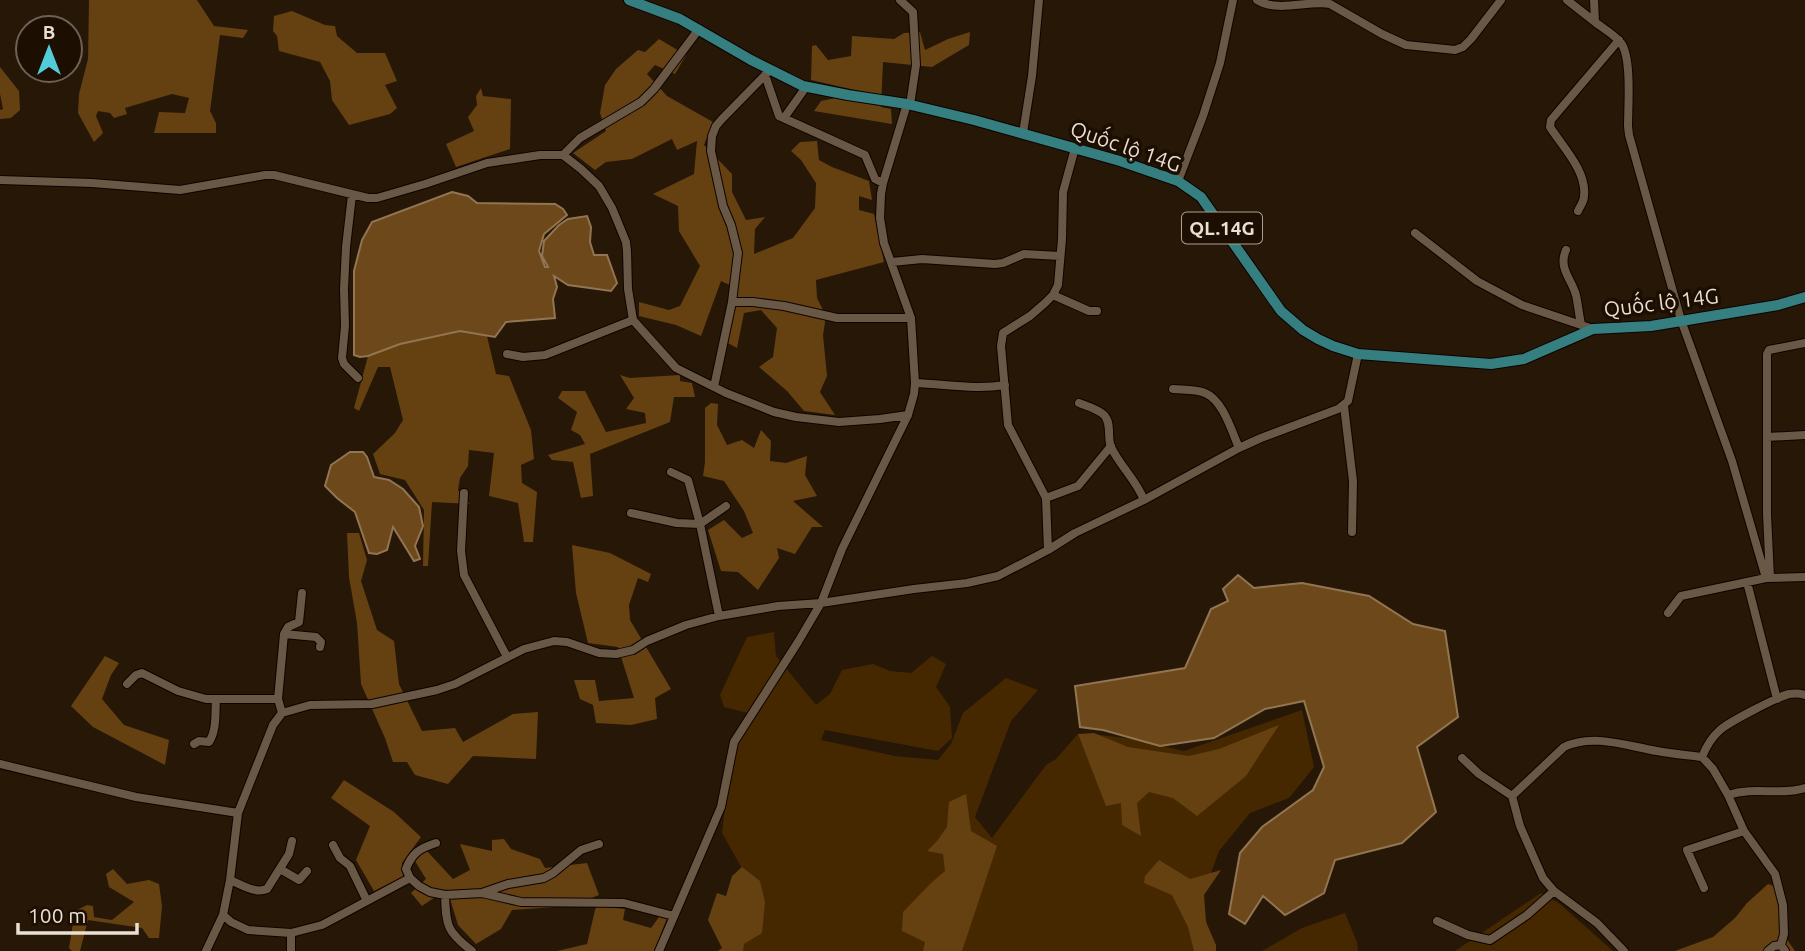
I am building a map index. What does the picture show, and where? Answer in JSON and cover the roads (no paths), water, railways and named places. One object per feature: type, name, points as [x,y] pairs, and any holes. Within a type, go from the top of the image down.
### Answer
[{"type":"main road","name":"Quốc lộ 14G","points":[[629,0],[653,4],[767,72],[806,87],[974,120],[1120,160],[1178,181],[1201,197],[1281,311],[1318,339],[1358,354],[1491,364],[1524,359],[1593,329],[1651,326],[1778,305],[1805,297]]},
{"type":"street","points":[[659,951],[720,807],[734,742],[821,603],[842,549],[908,415],[914,394],[911,318],[884,243],[880,218],[883,183],[908,105],[916,65],[914,18],[911,9],[900,0]]},
{"type":"street","points":[[1023,133],[1032,76],[1039,0]]},
{"type":"street","points":[[1178,181],[1220,63],[1233,0]]},
{"type":"street","points":[[1257,0],[1279,5],[1323,2],[1406,45],[1455,50],[1471,39],[1501,0]]},
{"type":"street","points":[[1567,0],[1619,40],[1624,48],[1628,65],[1629,135],[1681,320],[1732,461],[1768,578]]},
{"type":"street","points":[[1594,0],[1595,22]]},
{"type":"street","points":[[563,155],[580,138],[647,96],[699,29]]},
{"type":"street","points":[[1578,211],[1583,202],[1584,188],[1572,156],[1550,127],[1551,120],[1619,40]]},
{"type":"street","points":[[767,72],[779,116],[865,155],[875,179],[883,183]]},
{"type":"street","points":[[714,387],[732,302],[738,253],[723,206],[711,151],[712,136],[722,119],[767,72]]},
{"type":"street","points":[[784,118],[806,87]]},
{"type":"street","points":[[1048,550],[1046,498],[1007,425],[1001,345],[1003,333],[1030,316],[1053,295],[1058,285],[1063,192],[1075,148]]},
{"type":"street","points":[[0,180],[92,183],[180,190],[265,175],[377,198],[487,163],[540,155],[563,155],[599,186],[612,208],[628,251],[628,289],[633,320],[676,368],[774,412],[796,417],[839,422],[908,415]]},
{"type":"street","points":[[352,195],[346,247],[342,358],[344,364],[358,378]]},
{"type":"street","points":[[1415,233],[1477,281],[1522,305],[1593,329]]},
{"type":"street","points":[[1566,250],[1563,265],[1576,294],[1581,324]]},
{"type":"street","points":[[892,262],[922,259],[995,264],[1024,254],[1060,256]]},
{"type":"street","points":[[1053,295],[1089,311],[1097,311]]},
{"type":"street","points":[[732,302],[785,306],[837,318],[911,318]]},
{"type":"street","points":[[506,354],[523,357],[545,355],[633,320]]},
{"type":"street","points":[[1768,578],[1767,351],[1805,343]]},
{"type":"street","points":[[206,951],[223,915],[238,813],[273,725],[282,713],[310,705],[372,704],[420,695],[455,684],[524,649],[554,641],[567,642],[599,653],[615,654],[633,650],[647,641],[686,625],[719,616],[778,606],[821,603],[967,583],[998,576],[1239,448],[1344,406],[1348,401],[1358,354]]},
{"type":"street","points":[[915,383],[986,388],[1006,384]]},
{"type":"street","points":[[1172,389],[1203,392],[1215,399],[1221,406],[1239,448]]},
{"type":"street","points":[[1079,403],[1105,416],[1111,446],[1140,489],[1144,500]]},
{"type":"street","points":[[1344,406],[1353,481],[1352,532]]},
{"type":"street","points":[[1767,436],[1805,435]]},
{"type":"street","points":[[1046,498],[1078,486],[1111,446]]},
{"type":"street","points":[[671,472],[688,480],[719,616]]},
{"type":"street","points":[[464,493],[461,551],[464,575],[507,657]]},
{"type":"street","points":[[631,513],[677,523],[700,524],[726,506]]},
{"type":"street","points":[[1749,516],[1767,514]]},
{"type":"street","points":[[1668,613],[1681,596],[1768,578],[1805,578]]},
{"type":"street","points":[[1747,582],[1777,699]]},
{"type":"street","points":[[282,713],[278,699],[284,634],[288,627],[296,625],[300,618],[302,593]]},
{"type":"street","points":[[284,634],[316,638],[321,642],[320,647]]},
{"type":"street","points":[[127,684],[136,674],[142,673],[178,691],[205,699],[278,699]]},
{"type":"street","points":[[1702,757],[1720,730],[1786,694],[1805,695]]},
{"type":"street","points":[[194,744],[211,739],[216,699]]},
{"type":"street","points":[[1512,796],[1564,747],[1575,743],[1608,741],[1702,757],[1713,769],[1744,831],[1769,864],[1778,882],[1783,905],[1783,948],[1774,946],[1768,951]]},
{"type":"street","points":[[1462,758],[1489,782],[1512,796],[1520,827],[1540,873],[1555,891],[1597,923],[1624,951]]},
{"type":"street","points":[[0,764],[136,797],[238,813]]},
{"type":"street","points":[[1728,795],[1750,791],[1788,792],[1805,788]]},
{"type":"street","points":[[1704,888],[1687,850],[1744,831]]},
{"type":"street","points":[[230,880],[254,891],[264,891],[289,854],[292,841]]},
{"type":"street","points":[[436,843],[415,853],[406,869],[410,878],[430,892],[445,895],[482,893],[521,901],[624,903],[674,916]]},
{"type":"street","points":[[482,893],[500,886],[544,878],[581,850],[599,844]]},
{"type":"street","points":[[333,845],[340,858],[350,866],[367,901]]},
{"type":"street","points":[[280,869],[299,880],[307,871]]},
{"type":"street","points":[[223,915],[248,930],[291,933],[321,925],[410,878]]},
{"type":"street","points":[[1437,921],[1468,935],[1490,940],[1527,915],[1555,891]]},
{"type":"street","points":[[445,895],[450,930],[472,951]]},
{"type":"street","points":[[291,933],[291,951]]}]
